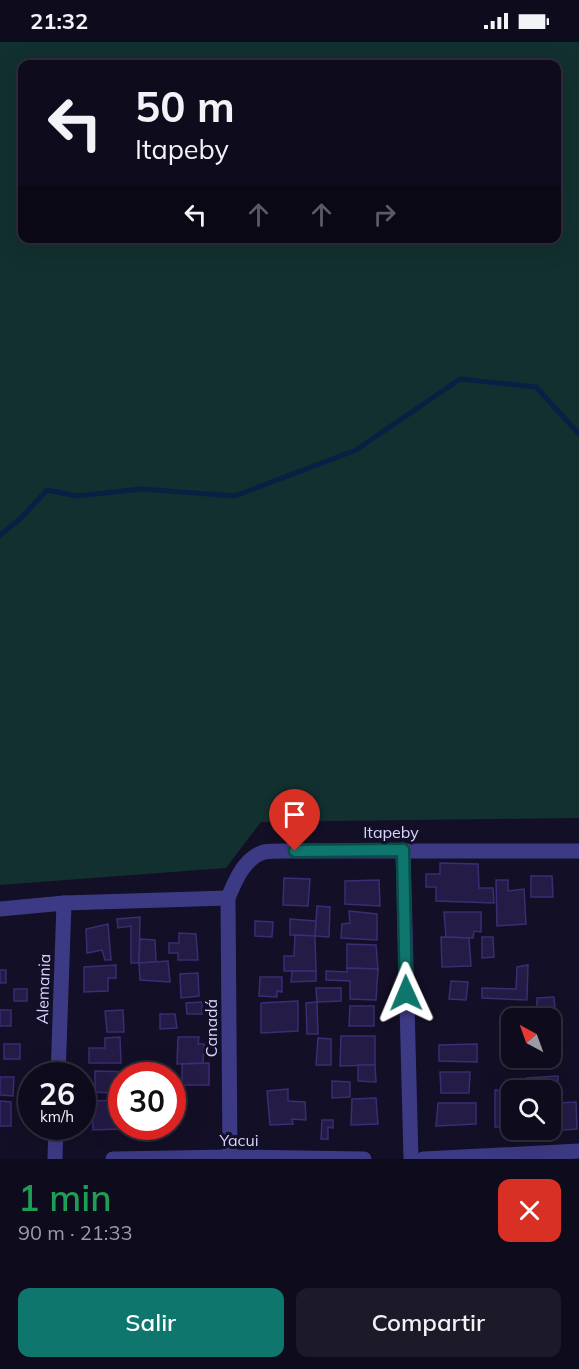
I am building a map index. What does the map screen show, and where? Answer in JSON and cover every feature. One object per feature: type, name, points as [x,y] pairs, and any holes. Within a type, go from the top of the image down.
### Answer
[{"type":"street","points":[[403,850],[411,1159]]},
{"type":"street","name":"Itapeby","points":[[228,898],[237,876],[248,862],[263,852],[579,851]]},
{"type":"street","points":[[0,909],[64,903],[228,898]]},
{"type":"street","name":"Canadá","points":[[228,898],[230,1158]]},
{"type":"street","name":"Alemania","points":[[58,1062],[64,903]]},
{"type":"street","points":[[55,1159],[56,1140]]},
{"type":"street","points":[[423,1159],[579,1150]]},
{"type":"street","name":"Yacui","points":[[113,1159],[364,1159]]},
{"type":"green space","points":[[0,42],[579,42],[579,818],[261,822],[226,868],[0,885]]},
{"type":"building","points":[[440,863],[478,864],[479,888],[493,888],[494,903],[436,901],[436,887],[426,887],[426,874],[440,874]]},
{"type":"building","points":[[531,876],[552,876],[553,897],[531,897]]},
{"type":"building","points":[[284,878],[310,879],[308,906],[283,905]]},
{"type":"building","points":[[379,880],[380,906],[345,904],[345,881]]},
{"type":"building","points":[[496,880],[508,880],[508,891],[524,889],[526,924],[497,926]]},
{"type":"building","points":[[317,906],[330,907],[329,937],[315,936]]},
{"type":"building","points":[[349,911],[377,914],[377,940],[341,938],[342,924],[350,923]]},
{"type":"building","points":[[444,912],[481,912],[481,932],[474,931],[473,938],[446,937]]},
{"type":"building","points":[[140,917],[139,963],[131,963],[131,926],[118,928],[117,919]]},
{"type":"building","points":[[290,919],[316,921],[315,936],[290,935]]},
{"type":"building","points":[[255,921],[273,922],[272,937],[255,936]]},
{"type":"building","points":[[108,924],[111,960],[105,960],[102,950],[87,953],[86,929]]},
{"type":"building","points":[[179,933],[196,934],[198,960],[178,960],[178,953],[169,953],[169,943],[179,943]]},
{"type":"building","points":[[295,935],[315,936],[316,971],[284,971],[284,956],[294,956]]},
{"type":"building","points":[[441,937],[469,938],[471,966],[442,967]]},
{"type":"building","points":[[482,937],[493,937],[494,957],[482,958]]},
{"type":"building","points":[[140,939],[155,940],[156,962],[139,963]]},
{"type":"building","points":[[347,944],[376,945],[378,969],[347,968]]},
{"type":"building","points":[[168,961],[170,982],[140,980],[139,963]]},
{"type":"building","points":[[116,965],[116,978],[108,978],[108,991],[84,992],[84,967]]},
{"type":"building","points":[[528,965],[527,1000],[482,998],[482,988],[516,989],[517,967]]},
{"type":"building","points":[[347,968],[378,969],[376,1000],[350,999],[350,981],[326,980],[326,971],[347,972]]},
{"type":"building","points":[[0,970],[6,970],[6,983],[0,983]]},
{"type":"building","points":[[292,971],[316,971],[316,981],[291,982]]},
{"type":"building","points":[[198,973],[199,996],[181,998],[180,974]]},
{"type":"building","points":[[260,977],[282,977],[282,992],[277,991],[277,997],[259,996]]},
{"type":"building","points":[[451,981],[468,982],[466,1000],[449,999]]},
{"type":"building","points":[[316,988],[341,988],[341,1001],[317,1002]]},
{"type":"building","points":[[14,989],[27,989],[27,1001],[14,1001]]},
{"type":"building","points":[[554,997],[555,1008],[537,1008],[537,998]]},
{"type":"building","points":[[298,1001],[298,1031],[261,1033],[261,1003]]},
{"type":"building","points":[[202,1002],[202,1014],[187,1014],[186,1003]]},
{"type":"building","points":[[317,1002],[318,1034],[307,1034],[306,1003]]},
{"type":"building","points":[[350,1006],[374,1006],[374,1026],[349,1026]]},
{"type":"building","points":[[0,1010],[11,1010],[11,1026],[0,1026]]},
{"type":"building","points":[[123,1010],[124,1032],[107,1032],[105,1011]]},
{"type":"building","points":[[160,1014],[175,1014],[177,1028],[160,1029]]},
{"type":"building","points":[[341,1036],[375,1036],[375,1065],[340,1066]]},
{"type":"building","points":[[120,1037],[121,1062],[89,1062],[89,1048],[105,1048],[105,1038]]},
{"type":"building","points":[[178,1037],[199,1037],[198,1044],[204,1044],[203,1063],[177,1062]]},
{"type":"building","points":[[318,1038],[331,1039],[331,1065],[316,1065]]},
{"type":"building","points":[[4,1044],[20,1044],[20,1059],[4,1059]]},
{"type":"building","points":[[477,1044],[477,1062],[439,1061],[439,1045]]},
{"type":"building","points":[[209,1063],[209,1085],[186,1085],[186,1064]]},
{"type":"building","points":[[358,1065],[375,1065],[376,1082],[358,1081]]},
{"type":"building","points":[[96,1071],[108,1071],[108,1093],[96,1092]]},
{"type":"building","points":[[440,1072],[470,1072],[469,1093],[441,1093]]},
{"type":"building","points":[[558,1076],[558,1080],[527,1080],[527,1078]]},
{"type":"building","points":[[0,1077],[14,1077],[13,1096],[0,1095]]},
{"type":"building","points":[[332,1081],[350,1082],[350,1097],[332,1098]]},
{"type":"building","points":[[288,1089],[288,1101],[305,1102],[306,1120],[292,1119],[293,1124],[270,1125],[267,1091]]},
{"type":"building","points":[[495,1090],[501,1090],[501,1127],[495,1127]]},
{"type":"building","points":[[376,1098],[378,1124],[351,1125],[352,1099]]},
{"type":"building","points":[[108,1100],[108,1129],[96,1130],[96,1101]]},
{"type":"building","points":[[0,1101],[11,1102],[11,1126],[0,1126]]},
{"type":"building","points":[[576,1102],[577,1129],[562,1130],[561,1103]]},
{"type":"building","points":[[438,1103],[476,1103],[476,1124],[436,1126]]},
{"type":"building","points":[[322,1120],[333,1120],[333,1128],[328,1127],[328,1139],[321,1139]]},
{"type":"waterway","points":[[0,535],[21,518],[47,490],[77,496],[141,489],[235,496],[356,450],[460,379],[536,387],[579,434]]},
{"type":"route","points":[[295,851],[403,850],[406,993]]}]
